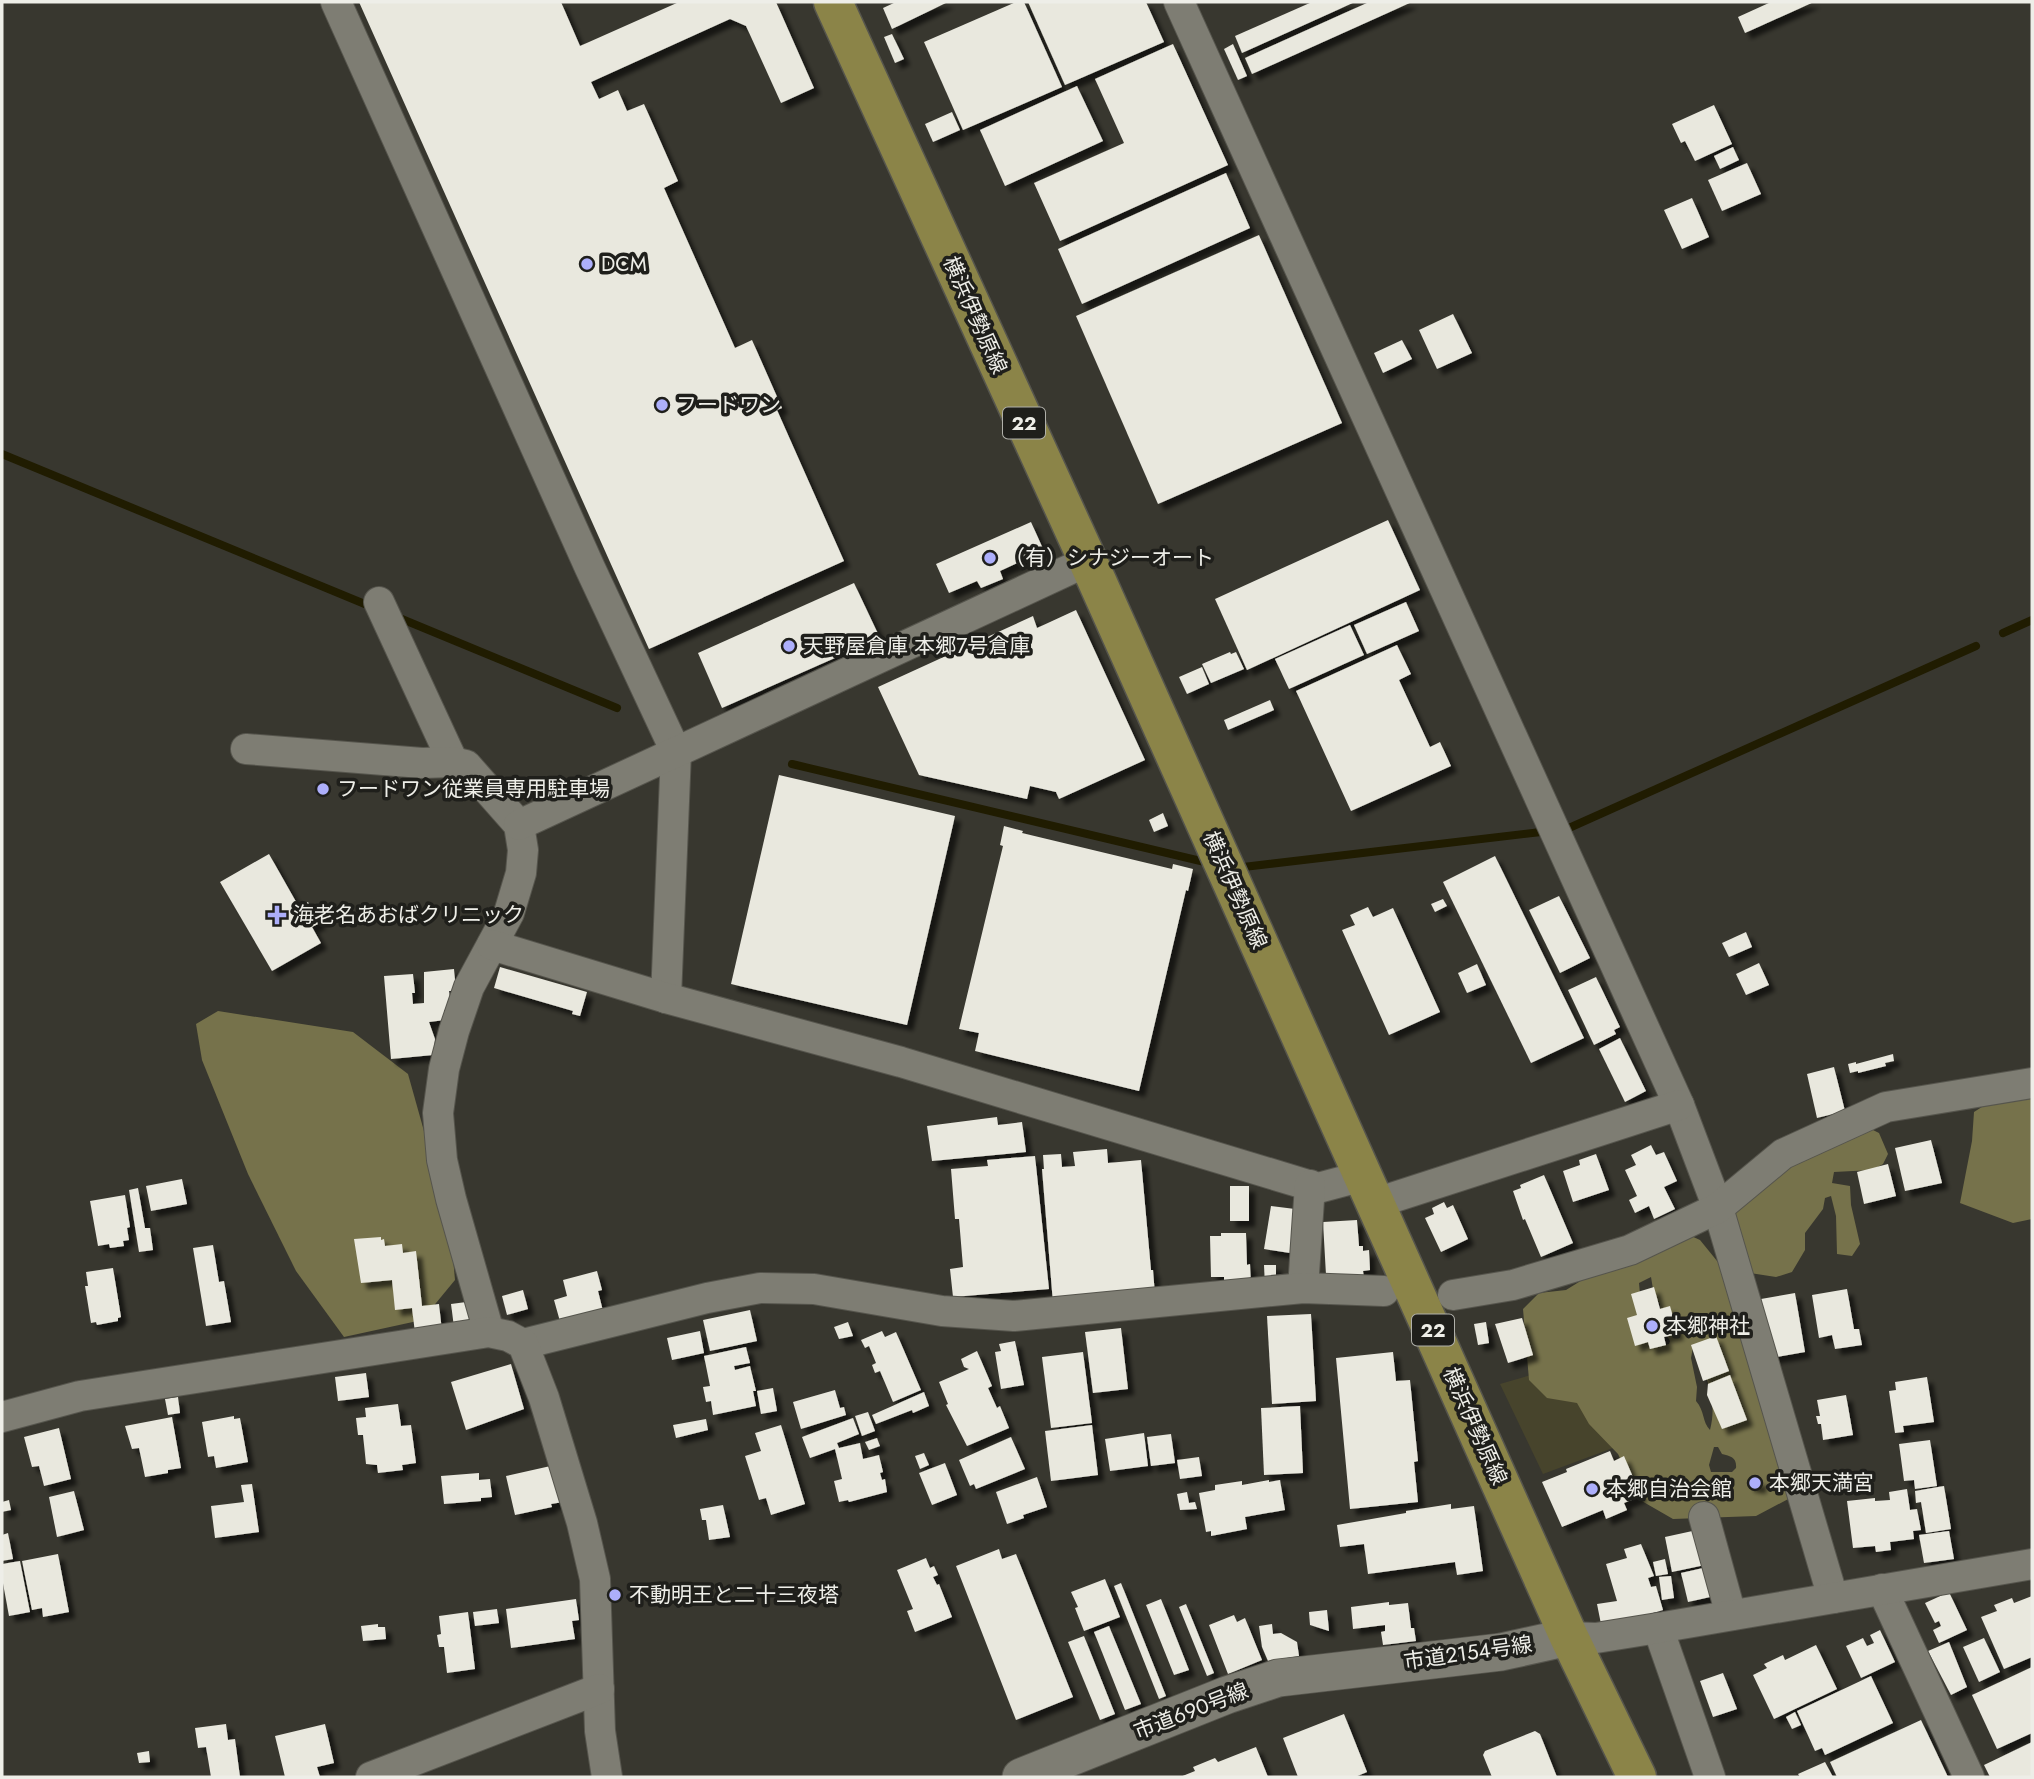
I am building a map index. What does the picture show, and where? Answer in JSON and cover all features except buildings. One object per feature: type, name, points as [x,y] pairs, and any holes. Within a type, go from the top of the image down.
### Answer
[{"type":"main road","name":"横浜伊勢原線","points":[[833,2],[1088,561],[1569,1637],[1637,1777]]},
{"type":"street","points":[[336,2],[584,555],[676,752],[666,998]]},
{"type":"street","points":[[1179,2],[1679,1105],[1718,1208],[1833,1598]]},
{"type":"street","points":[[519,825],[1088,561]]},
{"type":"street","points":[[379,602],[453,762]]},
{"type":"street","points":[[246,749],[466,765],[519,825],[523,850],[521,873],[509,913],[469,987],[444,1069],[438,1112],[442,1160],[451,1199],[489,1332]]},
{"type":"street","points":[[492,945],[666,998],[901,1062],[1318,1188],[1369,1190],[1679,1105]]},
{"type":"street","points":[[1453,1295],[1513,1285],[1630,1250],[1718,1208],[1783,1154],[1886,1107],[2032,1083]]},
{"type":"street","points":[[1303,1288],[1310,1185]]},
{"type":"street","points":[[523,1344],[760,1287],[814,1289],[942,1311],[1014,1316],[1303,1288],[1384,1291]]},
{"type":"street","points":[[2,1417],[80,1396],[489,1332],[508,1336],[523,1344],[544,1398],[582,1523],[595,1579],[600,1731],[607,1777]]},
{"type":"street","points":[[1704,1517],[1731,1615]]},
{"type":"street","points":[[1569,1637],[1596,1637],[1658,1628],[2032,1564]]},
{"type":"street","points":[[1882,1589],[1969,1777]]},
{"type":"street","points":[[1658,1628],[1710,1777]]},
{"type":"street","name":"市道2154号線","points":[[1367,1667],[1501,1652],[1569,1637]]},
{"type":"street","name":"市道690号線","points":[[1021,1777],[1227,1695],[1278,1678],[1367,1667]]},
{"type":"street","points":[[372,1777],[599,1689]]},
{"type":"shaded area","points":[[218,1011],[353,1032],[408,1074],[450,1224],[455,1280],[422,1320],[344,1337],[296,1271],[248,1174],[202,1060],[196,1024]]},
{"type":"shaded area","points":[[2032,1092],[2032,1219],[2013,1223],[1960,1203],[1972,1141],[1974,1112],[1996,1098]]},
{"type":"shaded area","points":[[1869,1128],[1879,1133],[1888,1154],[1883,1164],[1872,1170],[1834,1172],[1832,1183],[1850,1186],[1851,1205],[1860,1244],[1852,1256],[1837,1254],[1836,1216],[1831,1196],[1825,1198],[1823,1209],[1805,1233],[1805,1250],[1792,1272],[1776,1277],[1750,1273],[1729,1203],[1751,1183]]},
{"type":"shaded area","points":[[1689,1235],[1700,1240],[1726,1272],[1792,1497],[1756,1516],[1673,1519],[1640,1500],[1618,1454],[1589,1424],[1577,1403],[1547,1398],[1529,1380],[1523,1309],[1539,1293],[1566,1290],[1587,1277]],"holes":[[[1651,1277],[1654,1295],[1660,1304],[1660,1324],[1670,1341],[1669,1344],[1659,1346],[1644,1339],[1639,1283]],[[1693,1347],[1712,1397],[1710,1430],[1696,1401],[1697,1387],[1691,1358]],[[1714,1447],[1718,1447],[1722,1454],[1734,1460],[1736,1468],[1732,1472],[1711,1472],[1709,1465]]]},
{"type":"shaded area","points":[[1576,1362],[1613,1448],[1543,1474],[1500,1384]]},
{"type":"waterway","points":[[2,454],[372,607]]},
{"type":"waterway","points":[[397,617],[617,708]]},
{"type":"waterway","points":[[2003,633],[2032,620]]},
{"type":"waterway","points":[[1569,828],[1976,646]]},
{"type":"waterway","points":[[792,764],[1209,863]]},
{"type":"waterway","points":[[1235,868],[1541,832]]},
{"type":"place","name":"DCM","points":[[587,264]]},
{"type":"place","name":"フードワン","points":[[662,405]]},
{"type":"place","name":"（有）シナジーオート","points":[[990,558]]},
{"type":"place","name":"天野屋倉庫 本郷7号倉庫","points":[[789,646]]},
{"type":"place","name":"フードワン従業員専用駐車場","points":[[323,789]]},
{"type":"place","name":"海老名あおばクリニック","points":[[277,915]]},
{"type":"place","name":"本郷神社","points":[[1652,1326]]},
{"type":"place","name":"本郷天満宮","points":[[1755,1483]]},
{"type":"place","name":"本郷自治会館","points":[[1592,1489]]},
{"type":"place","name":"不動明王と二十三夜塔","points":[[615,1595]]}]
